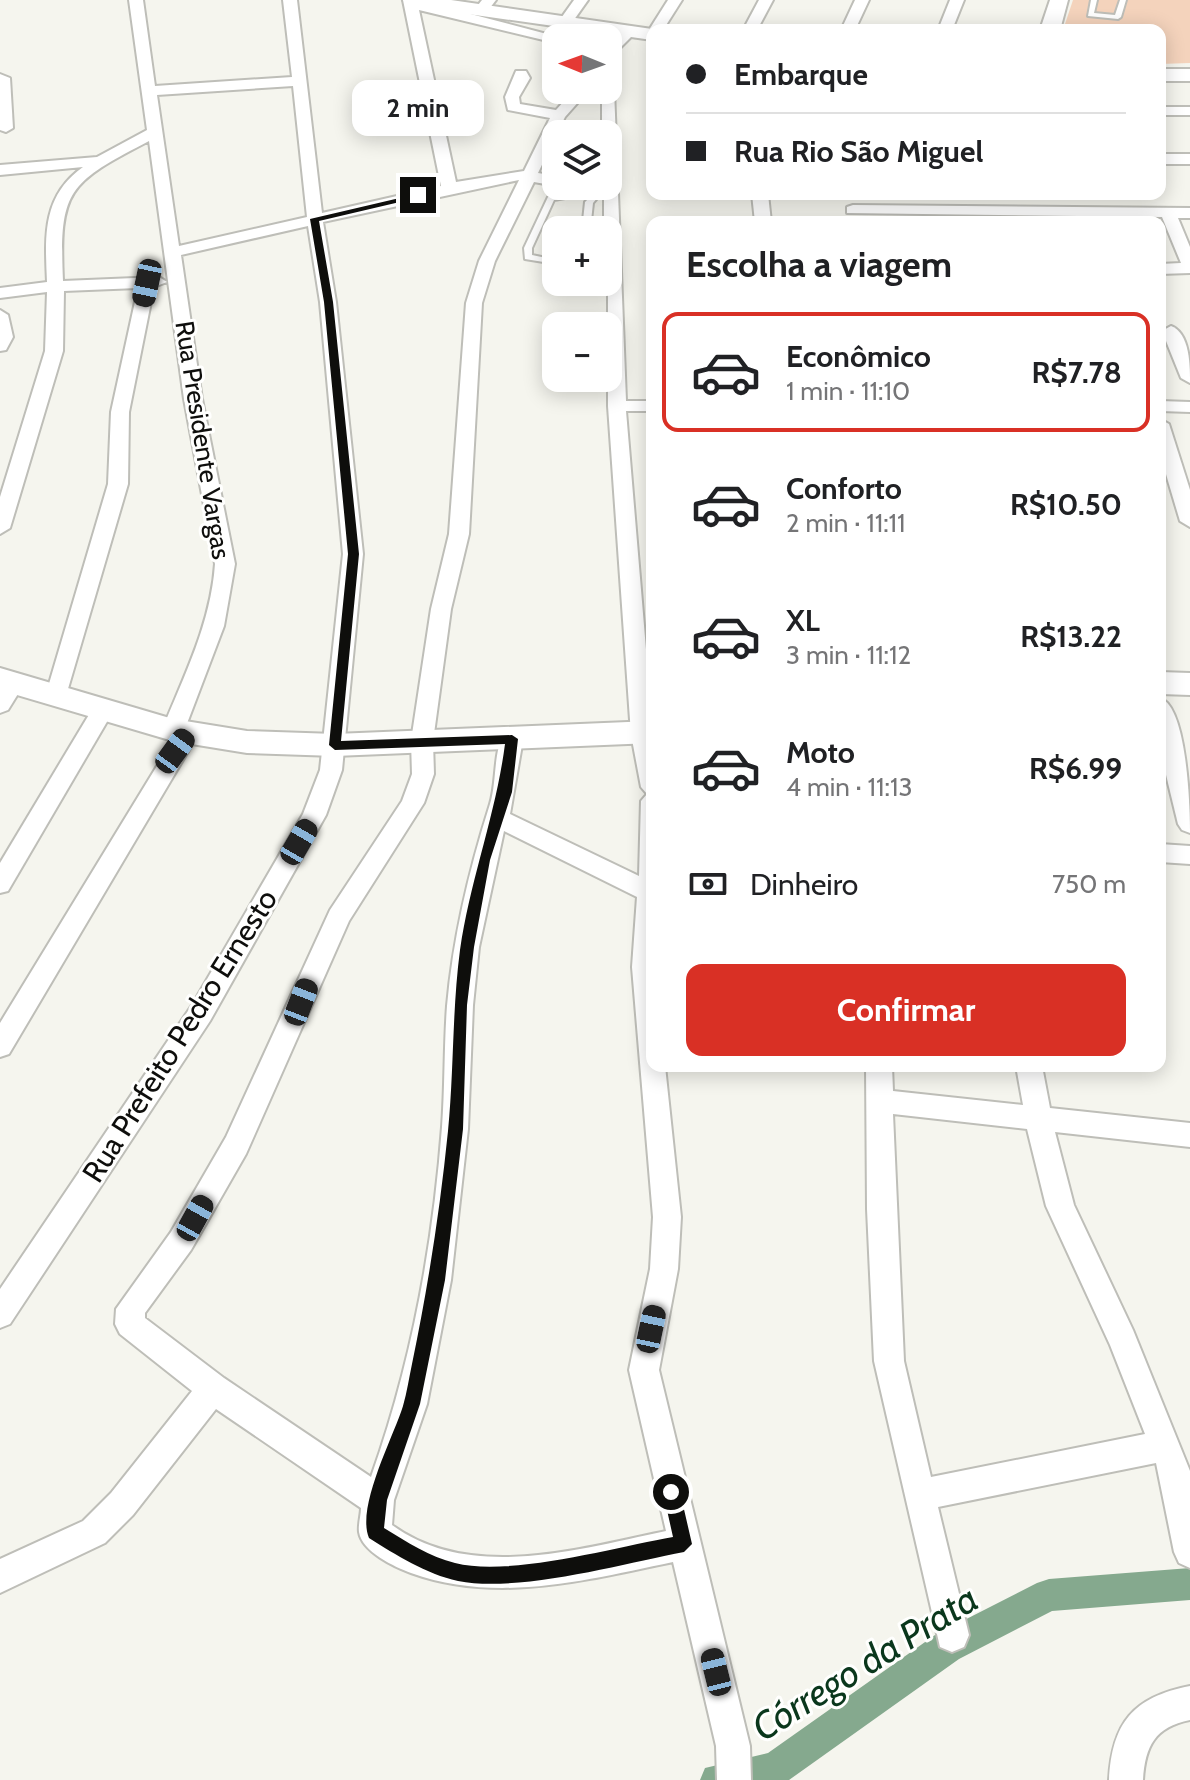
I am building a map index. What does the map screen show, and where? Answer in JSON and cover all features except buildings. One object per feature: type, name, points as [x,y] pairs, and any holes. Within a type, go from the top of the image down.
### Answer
[{"type":"main road","points":[[1052,24],[1059,0]]},
{"type":"main road","points":[[412,1],[485,5],[543,24]]},
{"type":"main road","points":[[622,31],[646,32]]},
{"type":"main road","points":[[1166,75],[1190,75]]},
{"type":"main road","points":[[1166,683],[1190,684]]},
{"type":"main road","points":[[5,688],[57,694],[181,731],[247,742],[335,745],[646,733]]},
{"type":"street","name":"Rua Presidente Vargas","points":[[0,1046],[181,731],[225,584],[222,543],[193,399],[136,0]]},
{"type":"street","name":"Rua Prefeito Pedro Ernesto","points":[[0,1314],[201,1013],[321,803],[335,745],[353,554],[328,302],[315,219],[290,0]]},
{"type":"street","points":[[565,24],[581,0]]},
{"type":"street","points":[[659,24],[675,0]]},
{"type":"street","points":[[753,24],[766,0]]},
{"type":"street","points":[[851,24],[862,0]]},
{"type":"street","points":[[947,24],[957,0]]},
{"type":"street","points":[[449,187],[412,1],[542,26]]},
{"type":"street","points":[[622,38],[630,31]]},
{"type":"street","points":[[521,74],[523,78],[512,97],[513,107],[559,115]]},
{"type":"street","points":[[0,78],[5,81],[7,94],[1,108],[6,128]]},
{"type":"street","points":[[149,91],[300,81]]},
{"type":"street","points":[[378,1500],[213,1389],[130,1324],[131,1309],[181,1241],[236,1145],[339,917],[413,803],[423,774],[422,741],[441,609],[459,534],[474,303],[487,261],[559,115],[569,104]]},
{"type":"street","points":[[1166,111],[1190,111]]},
{"type":"street","points":[[0,528],[54,351],[51,230],[54,210],[73,182],[95,161],[153,133]]},
{"type":"street","points":[[1166,159],[1190,159]]},
{"type":"street","points":[[0,170],[95,161]]},
{"type":"street","points":[[174,252],[449,187],[507,176],[542,178]]},
{"type":"street","points":[[603,200],[617,406],[646,722]]},
{"type":"street","points":[[853,209],[1190,213]]},
{"type":"street","points":[[1166,269],[1190,267],[1168,213]]},
{"type":"street","points":[[0,293],[178,281]]},
{"type":"street","points":[[57,694],[118,484],[120,412],[147,283]]},
{"type":"street","points":[[0,315],[4,337],[0,346]]},
{"type":"street","points":[[1166,331],[1190,331]]},
{"type":"street","points":[[1166,333],[1190,378]]},
{"type":"street","points":[[617,406],[646,406]]},
{"type":"street","points":[[1166,406],[1190,407]]},
{"type":"street","points":[[1166,443],[1190,521]]},
{"type":"street","points":[[0,884],[104,708]]},
{"type":"street","points":[[1166,730],[1190,824]]},
{"type":"street","points":[[512,739],[498,818],[484,860],[467,947],[460,1005],[455,1129],[437,1280],[409,1415],[378,1500],[375,1532],[383,1540],[454,1572],[475,1575],[533,1571],[684,1544]]},
{"type":"street","points":[[498,818],[646,890]]},
{"type":"street","points":[[1166,853],[1190,855]]},
{"type":"street","points":[[646,942],[646,992]]},
{"type":"street","points":[[653,1072],[667,1217],[664,1269],[644,1370],[733,1763]]},
{"type":"street","points":[[879,1072],[886,1332],[897,1401],[952,1635]]},
{"type":"street","points":[[1030,1072],[1060,1206],[1123,1340],[1164,1446],[1183,1477],[1190,1552]]},
{"type":"street","points":[[880,1101],[1190,1135]]},
{"type":"street","points":[[0,1577],[36,1557],[94,1532],[122,1504],[213,1389]]},
{"type":"street","points":[[919,1495],[1164,1446]]},
{"type":"street","points":[[1126,1780],[1126,1755],[1134,1735],[1149,1716],[1170,1705],[1190,1703]]},
{"type":"lane","points":[[1094,0],[1090,15],[1112,19],[1118,17],[1123,0]]},
{"type":"lane","points":[[542,218],[528,248],[528,257],[542,260]]},
{"type":"shaded area","points":[[1073,0],[1190,0],[1190,63],[1166,64],[1166,24],[1065,24]]},
{"type":"waterway","name":"Córrego da Prata","points":[[717,1780],[775,1769],[947,1647],[1049,1595],[1190,1584]]},
{"type":"route","points":[[418,195],[315,219],[328,302],[353,554],[353,582],[335,745],[512,739],[505,792],[484,860],[467,947],[460,1005],[455,1129],[437,1280],[412,1404],[378,1500],[375,1532],[383,1540],[454,1572],[475,1575],[533,1571],[684,1544],[671,1492]]}]
